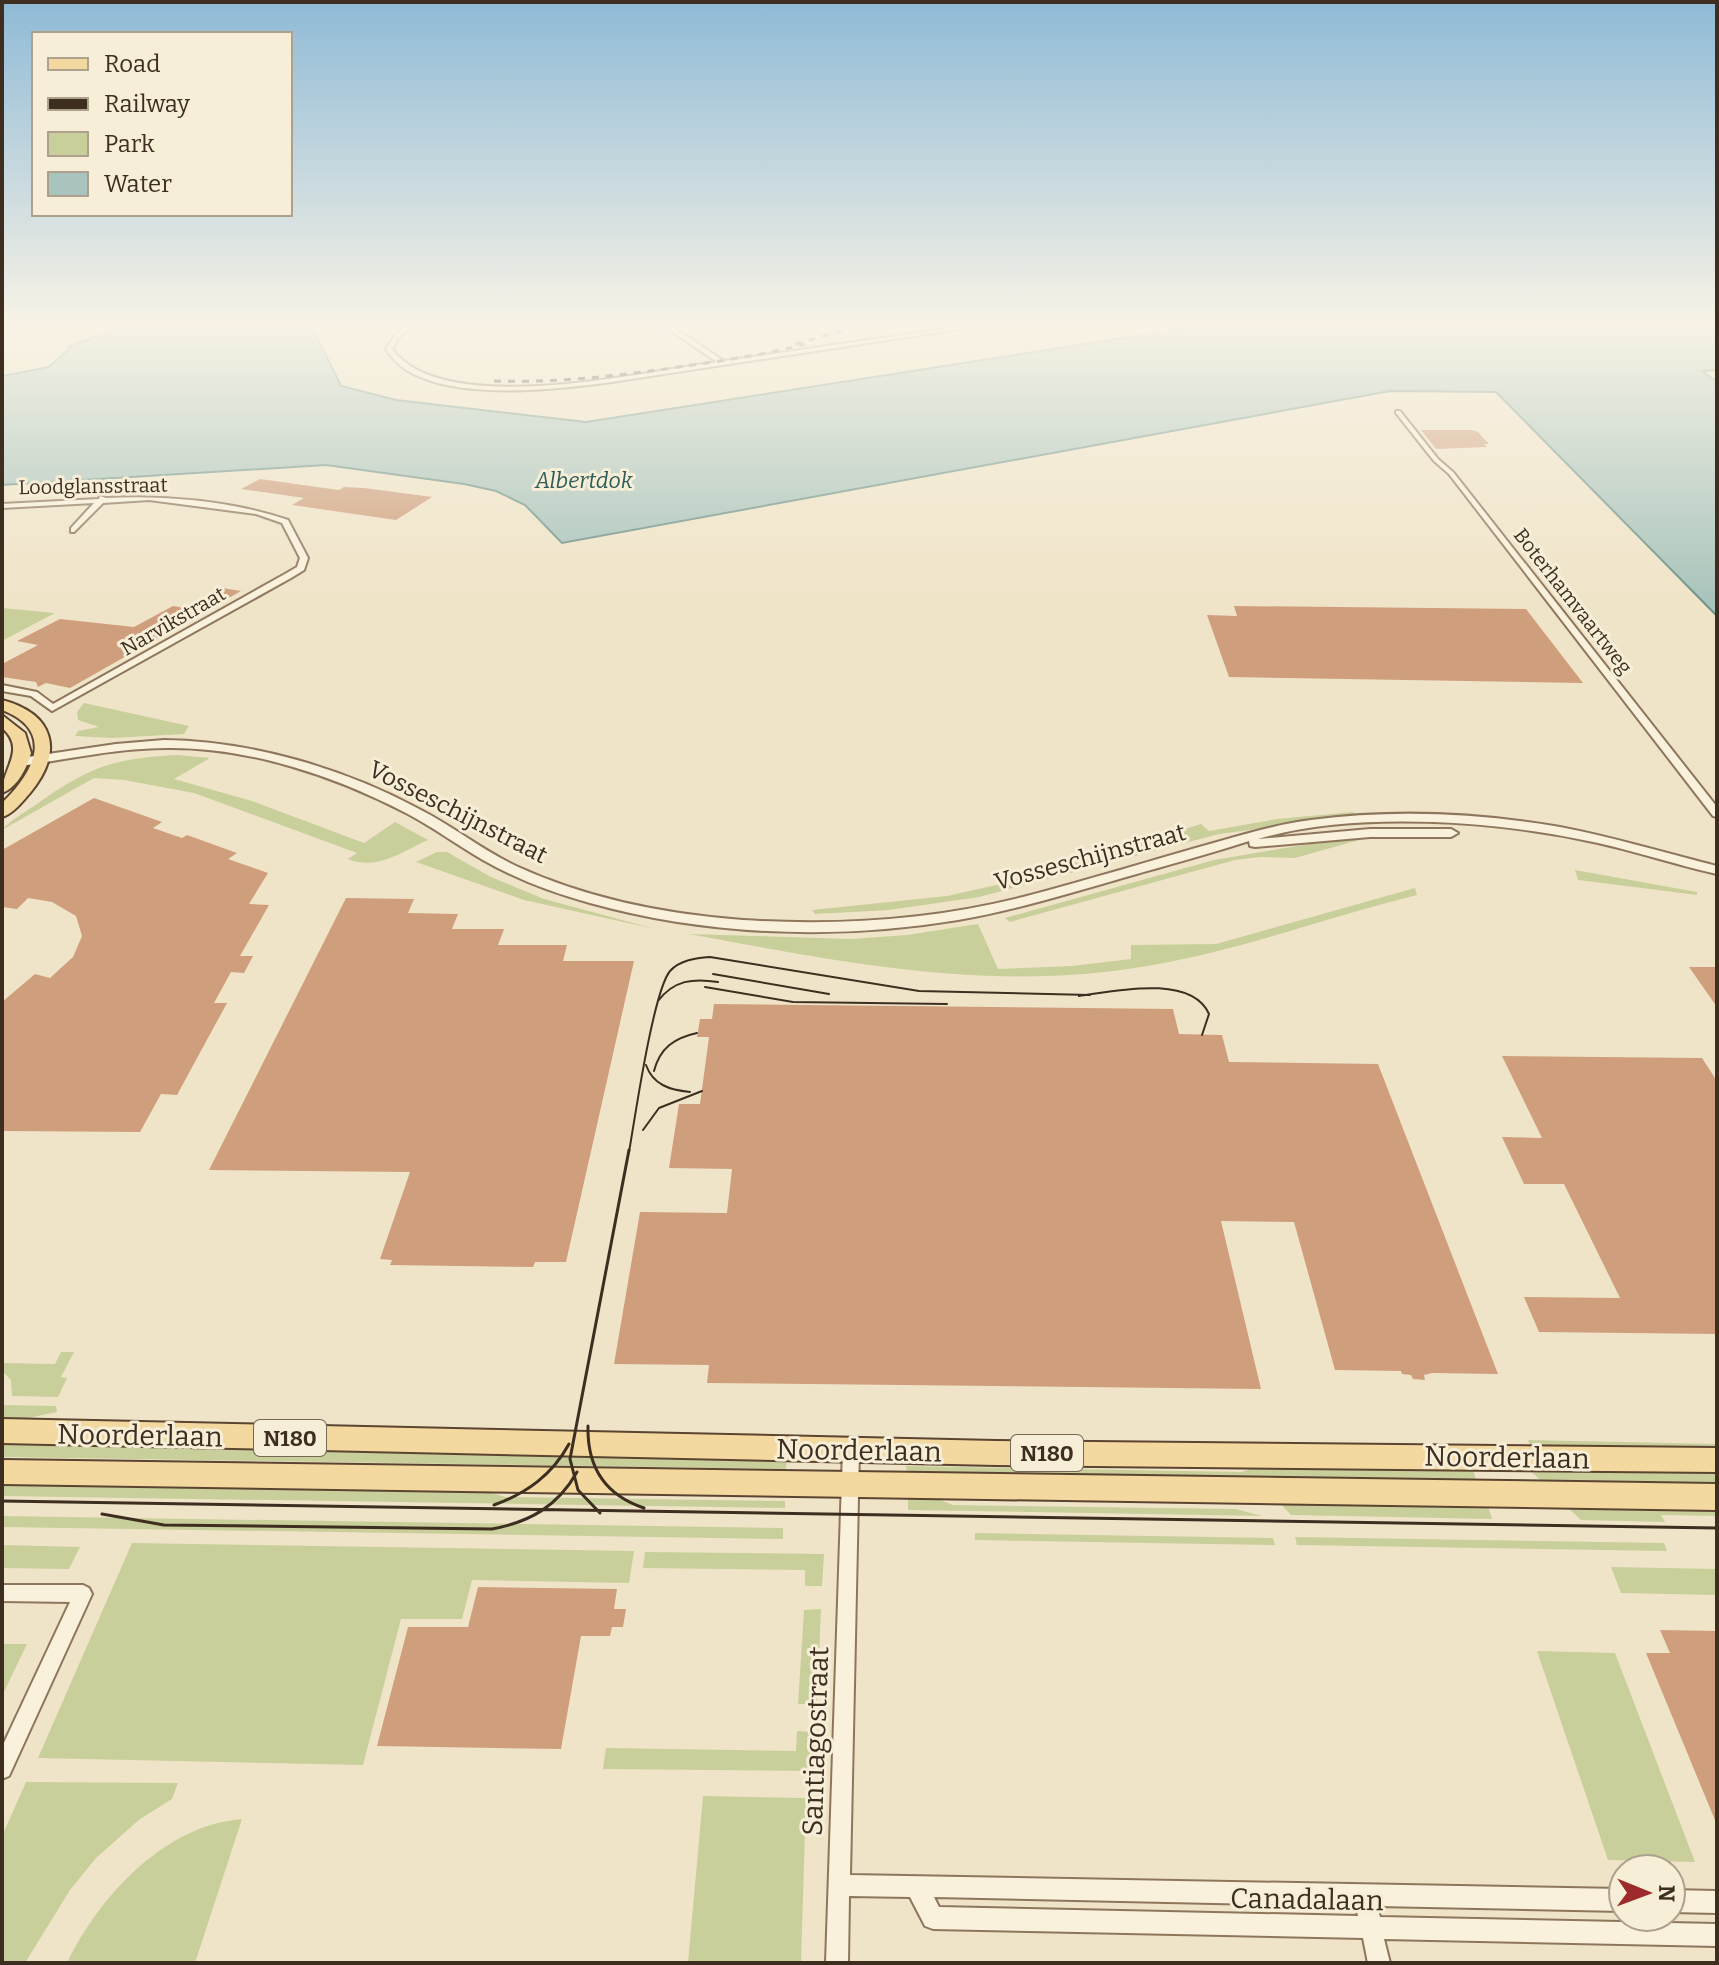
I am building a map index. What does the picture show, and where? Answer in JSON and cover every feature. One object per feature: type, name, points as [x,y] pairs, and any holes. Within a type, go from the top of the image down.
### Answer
[{"type":"main road","points":[[2,705],[20,712],[40,729],[44,741],[42,759],[27,787],[2,812]]},
{"type":"main road","points":[[2,788],[21,762],[22,741],[4,721]]},
{"type":"main road","name":"Noorderlaan","points":[[2,1431],[851,1450],[1717,1460]]},
{"type":"main road","name":"Noorderlaan","points":[[2,1472],[1717,1497]]},
{"type":"street","name":"Boterhamvaartweg","points":[[1403,418],[1436,460],[1461,485],[1717,814]]},
{"type":"street","name":"Loodglansstraat","points":[[2,506],[103,498],[170,499],[269,514],[285,522],[304,558]]},
{"type":"street","points":[[74,530],[103,498]]},
{"type":"street","name":"Narvikstraat","points":[[52,708],[288,576],[301,568],[304,558]]},
{"type":"street","points":[[2,688],[34,694],[52,708],[40,729]]},
{"type":"street","name":"Vosseschijnstraat","points":[[2,769],[21,762],[67,759],[142,745],[181,744],[222,748],[344,781],[411,810],[487,858],[552,886],[637,910],[718,922],[833,927],[951,916],[1033,899],[1221,846],[1355,833],[1439,832],[1521,837],[1658,856],[1717,870]]},
{"type":"street","name":"Santiagostraat","points":[[837,1963],[851,1450]]},
{"type":"street","points":[[2,1593],[83,1594],[2,1769]]},
{"type":"street","name":"Canadalaan","points":[[839,1885],[1607,1900]]},
{"type":"street","name":"Canadalaan","points":[[916,1886],[933,1918],[1717,1935]]},
{"type":"street","points":[[1364,1895],[1379,1963]]},
{"type":"street","points":[[1687,1901],[1717,1902]]},
{"type":"green space","points":[[2,608],[55,613],[2,641]]},
{"type":"green space","points":[[84,703],[189,726],[184,734],[112,738],[75,736],[78,731],[99,727],[78,720],[77,712]]},
{"type":"green space","points":[[178,755],[210,758],[174,779],[252,801],[364,843],[395,822],[428,840],[389,858],[359,862],[348,859],[357,853],[194,793],[124,780],[94,778],[2,830],[55,791],[88,773],[119,762]]},
{"type":"green space","points":[[1353,812],[1357,816],[1219,834],[979,897],[889,910],[815,914],[812,910],[947,896],[1005,883],[1201,824],[1209,831],[1277,819]]},
{"type":"green space","points":[[1366,838],[1295,858],[1235,860],[1010,922],[1005,918],[1214,860],[1327,841]]},
{"type":"green space","points":[[437,852],[447,852],[491,877],[544,899],[655,929],[524,900],[416,862]]},
{"type":"green space","points":[[1575,870],[1697,892],[1697,895],[1578,880]]},
{"type":"green space","points":[[1415,888],[1417,895],[1215,952],[1089,974],[1031,976],[917,971],[803,955],[689,934],[851,939],[907,935],[978,924],[998,969],[1072,966],[1131,959],[1131,945],[1216,944]]},
{"type":"green space","points":[[61,1352],[74,1352],[61,1377],[67,1378],[58,1397],[12,1396],[11,1380],[2,1371],[2,1363],[55,1364]]},
{"type":"green space","points":[[2,1405],[56,1406],[57,1412],[2,1420]]},
{"type":"green space","points":[[1528,1440],[1717,1444],[1717,1448],[1530,1446]]},
{"type":"green space","points":[[2,1443],[787,1456],[786,1469],[2,1457]]},
{"type":"green space","points":[[1262,1463],[1472,1466],[1476,1480],[907,1472],[906,1466],[1242,1472]]},
{"type":"green space","points":[[1527,1467],[1717,1470],[1717,1484],[1542,1482]]},
{"type":"green space","points":[[2,1480],[475,1487],[505,1497],[785,1501],[785,1508],[2,1496]]},
{"type":"green space","points":[[908,1494],[925,1494],[953,1505],[1236,1509],[1262,1516],[908,1510]]},
{"type":"green space","points":[[1278,1501],[1487,1503],[1492,1519],[1291,1515]]},
{"type":"green space","points":[[1566,1506],[1717,1508],[1717,1516],[1661,1515],[1665,1522],[1581,1520]]},
{"type":"green space","points":[[2,1516],[783,1528],[783,1539],[2,1527]]},
{"type":"green space","points":[[975,1533],[1273,1538],[1275,1545],[975,1540]]},
{"type":"green space","points":[[1295,1537],[1664,1543],[1667,1551],[1297,1545]]},
{"type":"green space","points":[[132,1543],[634,1551],[629,1583],[472,1580],[462,1619],[401,1619],[363,1765],[38,1758]]},
{"type":"green space","points":[[2,1545],[80,1547],[69,1569],[2,1568]]},
{"type":"green space","points":[[645,1552],[824,1554],[822,1586],[805,1586],[805,1570],[643,1568]]},
{"type":"green space","points":[[1611,1567],[1717,1569],[1717,1595],[1621,1593]]},
{"type":"green space","points":[[821,1609],[817,1704],[798,1704],[804,1610]]},
{"type":"green space","points":[[2,1644],[27,1644],[2,1696]]},
{"type":"green space","points":[[1537,1651],[1615,1653],[1695,1862],[1687,1862],[1687,1853],[1607,1853],[1607,1857]]},
{"type":"green space","points":[[797,1731],[816,1732],[814,1771],[603,1769],[606,1748],[796,1751]]},
{"type":"green space","points":[[26,1782],[178,1783],[172,1799],[140,1819],[96,1858],[70,1890],[25,1963],[2,1963],[2,1836]]},
{"type":"green space","points":[[703,1796],[806,1798],[801,1963],[688,1963]]},
{"type":"green space","points":[[242,1819],[195,1963],[67,1963],[97,1914],[137,1868],[186,1835],[213,1824]]},
{"type":"water","name":"Albertdok","points":[[2,418],[549,418],[586,422],[614,418],[1245,418],[562,543],[525,505],[496,491],[326,465],[2,485]]},
{"type":"water","points":[[1521,418],[1717,418],[1717,616]]},
{"type":"building","points":[[1421,430],[1472,430],[1489,444],[1484,444],[1487,447],[1436,449]]},
{"type":"building","points":[[260,479],[339,490],[344,487],[364,488],[432,497],[396,520],[292,505],[304,498],[241,489]]},
{"type":"building","points":[[222,588],[241,591],[70,688],[46,683],[38,687],[36,682],[2,677],[2,664],[38,645],[17,641],[60,619],[134,627],[173,606],[185,608]]},
{"type":"building","points":[[1234,606],[1526,609],[1583,683],[1229,677],[1207,615],[1237,616]]},
{"type":"building","points":[[94,798],[162,822],[153,828],[182,838],[187,835],[237,853],[228,859],[268,873],[249,904],[269,905],[240,956],[253,956],[244,973],[231,972],[214,1003],[227,1003],[177,1095],[161,1094],[140,1132],[2,1131],[2,1002],[35,974],[50,978],[73,957],[82,936],[76,916],[52,902],[28,898],[17,909],[2,907],[2,850]]},
{"type":"building","points":[[346,898],[414,899],[408,913],[458,914],[452,929],[504,929],[498,945],[567,945],[563,961],[634,961],[566,1262],[535,1262],[533,1267],[390,1265],[392,1260],[380,1259],[410,1172],[209,1170]]},
{"type":"building","points":[[1689,967],[1717,967],[1717,1007]]},
{"type":"building","points":[[714,1004],[1173,1009],[1179,1034],[1222,1035],[1229,1062],[1378,1064],[1498,1374],[1432,1373],[1424,1375],[1425,1380],[1413,1379],[1401,1371],[1335,1370],[1294,1222],[1221,1221],[1261,1389],[707,1383],[709,1365],[614,1364],[640,1212],[727,1213],[732,1169],[669,1168],[679,1104],[700,1104],[709,1037],[697,1037],[700,1019],[712,1019]]},
{"type":"building","points":[[1502,1056],[1702,1058],[1717,1081],[1717,1334],[1539,1332],[1524,1297],[1620,1298],[1564,1184],[1524,1184],[1502,1137],[1542,1138]]},
{"type":"building","points":[[478,1587],[617,1589],[614,1609],[626,1609],[623,1627],[612,1627],[610,1636],[581,1636],[561,1749],[377,1746],[408,1627],[468,1627]]},
{"type":"building","points":[[1660,1630],[1717,1631],[1717,1825],[1646,1653],[1670,1653]]},
{"type":"tram line","points":[[629,1152],[657,1003],[670,971],[683,962],[710,957],[919,991],[1087,995]]},
{"type":"tram line","points":[[713,974],[829,994]]},
{"type":"tram line","points":[[658,1001],[685,982],[718,982]]},
{"type":"tram line","points":[[705,987],[793,1002],[947,1004]]},
{"type":"tram line","points":[[1087,995],[1151,988],[1186,994],[1200,1002],[1209,1014],[1202,1035]]},
{"type":"tram line","points":[[1079,996],[1087,995]]},
{"type":"tram line","points":[[654,1071],[669,1045],[697,1033]]},
{"type":"tram line","points":[[646,1065],[658,1082],[690,1092]]},
{"type":"tram line","points":[[643,1130],[659,1108],[702,1091]]},
{"type":"tram line","points":[[574,1476],[570,1459],[629,1150]]},
{"type":"tram line","points":[[588,1426],[591,1454],[601,1478],[619,1495],[644,1508]]},
{"type":"tram line","points":[[494,1505],[538,1482],[555,1465],[569,1444]]},
{"type":"tram line","points":[[574,1476],[577,1472]]},
{"type":"tram line","points":[[544,1510],[574,1476]]},
{"type":"tram line","points":[[574,1476],[578,1490],[597,1510]]},
{"type":"tram line","points":[[2,1501],[544,1510]]},
{"type":"tram line","points":[[102,1514],[164,1525],[492,1529],[519,1522],[544,1510]]},
{"type":"tram line","points":[[544,1510],[597,1510]]},
{"type":"tram line","points":[[597,1510],[1717,1528]]}]
